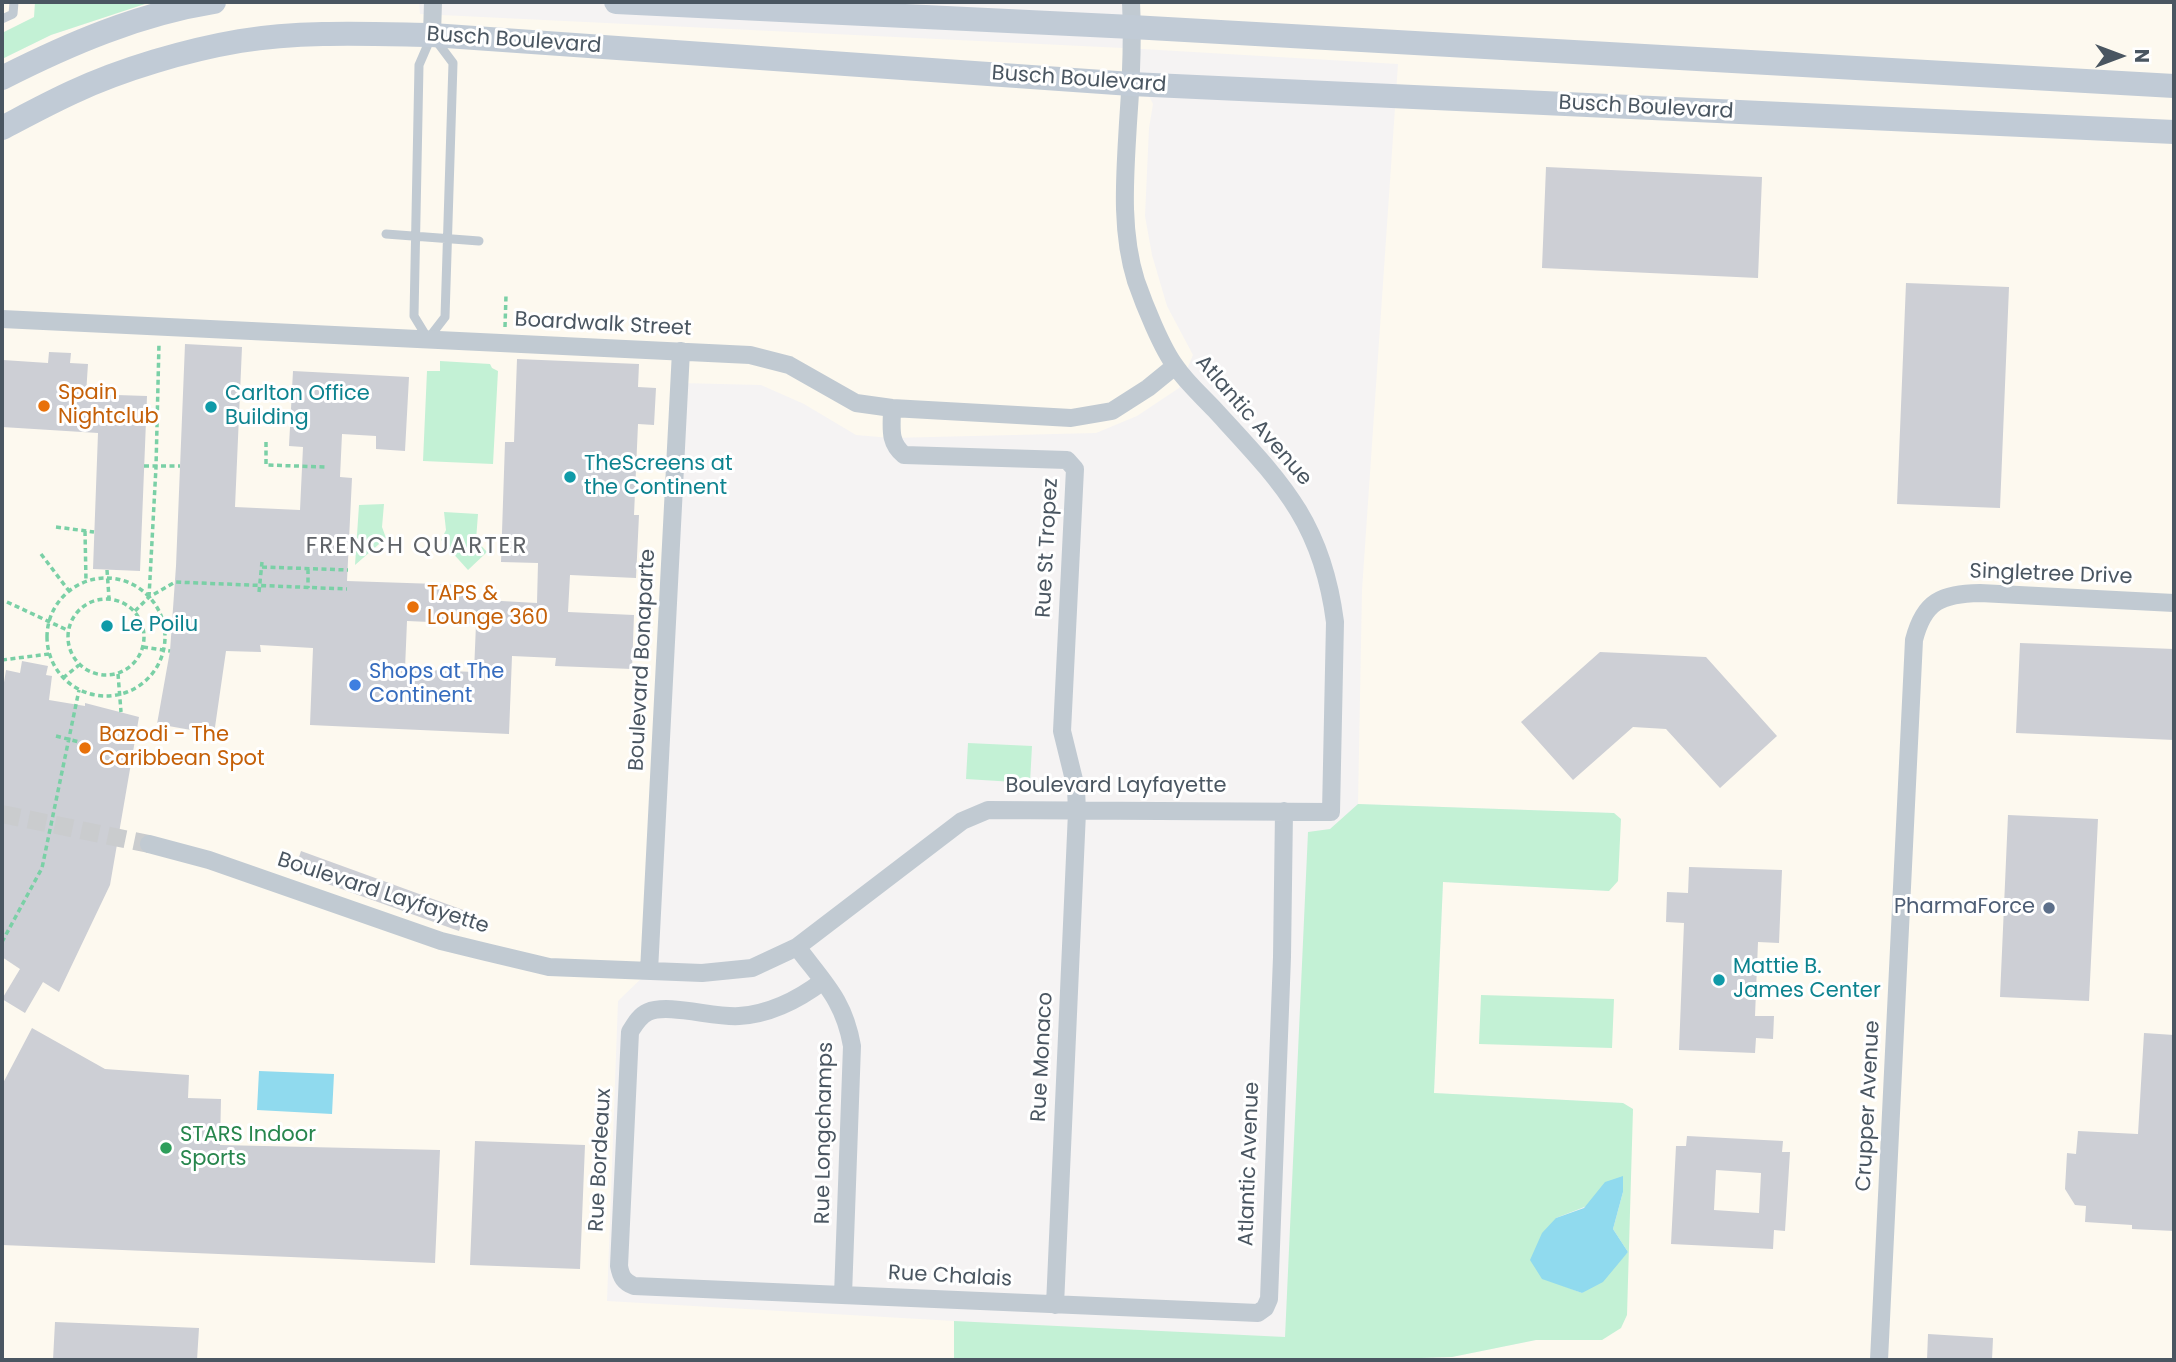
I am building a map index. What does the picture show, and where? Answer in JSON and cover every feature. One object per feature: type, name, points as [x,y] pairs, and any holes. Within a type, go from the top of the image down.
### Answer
[{"type":"main road","points":[[2,78],[79,41],[134,22],[214,2]]},
{"type":"main road","points":[[616,2],[1132,27],[2174,86]]},
{"type":"main road","name":"Busch Boulevard","points":[[2,128],[75,91],[108,78],[240,41],[304,35],[432,35],[1131,84],[2174,132]]},
{"type":"street","points":[[432,35],[433,2]]},
{"type":"street","name":"Atlantic Avenue","points":[[1131,2],[1131,84],[1125,188],[1127,240],[1136,281],[1175,366],[1279,481],[1302,514],[1320,552],[1331,592],[1335,622],[1332,790]]},
{"type":"street","name":"Boardwalk Street","points":[[2,319],[750,355],[789,365],[856,403],[892,408],[1071,418],[1112,411],[1148,388],[1175,366]]},
{"type":"street","name":"Boulevard Bonaparte","points":[[649,971],[681,351]]},
{"type":"street","name":"Rue St Tropez","points":[[892,408],[891,438],[895,448],[904,455],[1067,460],[1075,469],[1062,731],[1076,788],[1077,812]]},
{"type":"street","name":"Singletree Drive","points":[[1929,606],[1953,594],[1980,593],[2174,603]]},
{"type":"street","name":"Crupper Avenue","points":[[1879,1360],[1914,640],[1918,622],[1929,606]]},
{"type":"street","name":"Boulevard Layfayette","points":[[149,844],[209,860],[441,942],[550,967],[702,973],[752,968],[797,947],[962,821],[988,810],[1331,812],[1332,790]]},
{"type":"street","name":"Atlantic Avenue","points":[[1055,1305],[1248,1314],[1258,1313],[1265,1308],[1269,1299],[1281,985],[1284,811]]},
{"type":"street","name":"Rue Monaco","points":[[1055,1305],[1077,812]]},
{"type":"street","name":"Rue Longchamps","points":[[797,947],[839,1002],[848,1023],[852,1046],[843,1295]]},
{"type":"street","name":"Rue Bordeaux","points":[[823,981],[804,996],[775,1009],[739,1016],[661,1010],[648,1012],[637,1020],[630,1032],[619,1266],[620,1275],[634,1286],[843,1295]]},
{"type":"street","name":"Rue Chalais","points":[[843,1295],[1055,1305]]},
{"type":"lane","points":[[2,19],[13,14],[14,2]]},
{"type":"lane","points":[[432,35],[453,64],[445,317],[428,339],[414,316],[419,65],[432,35]]},
{"type":"lane","points":[[386,234],[479,241]]},
{"type":"path","points":[[149,597],[160,327]]},
{"type":"path","points":[[266,442],[266,465],[325,467]]},
{"type":"path","points":[[144,466],[180,467]]},
{"type":"path","points":[[57,527],[94,531]]},
{"type":"path","points":[[85,531],[86,581]]},
{"type":"path","points":[[41,554],[69,591]]},
{"type":"path","points":[[260,589],[262,565],[348,570]]},
{"type":"path","points":[[308,569],[308,588]]},
{"type":"path","points":[[107,570],[109,598]]},
{"type":"path","points":[[108,578],[123,580],[149,597],[160,613],[164,632],[163,650],[154,671],[140,686],[120,694],[100,696],[79,690],[63,677],[49,654],[47,637],[49,622],[57,604],[69,591],[86,581],[108,578]]},
{"type":"path","points":[[135,611],[149,597],[175,582],[260,589],[348,589]]},
{"type":"path","points":[[109,598],[123,602],[135,611],[144,634],[143,647],[129,668],[118,674],[104,676],[91,673],[79,665],[71,655],[67,631],[73,616],[83,606],[96,599],[109,598]]},
{"type":"path","points":[[8,602],[67,631]]},
{"type":"path","points":[[143,647],[170,651]]},
{"type":"path","points":[[2,660],[49,654]]},
{"type":"path","points":[[63,677],[79,665]]},
{"type":"path","points":[[118,674],[121,712]]},
{"type":"path","points":[[2,942],[42,868],[79,690]]},
{"type":"path","points":[[57,737],[79,742]]},
{"type":"shaded area","points":[[2,2],[35,2],[35,17],[2,33]]},
{"type":"shaded area","points":[[151,2],[419,2],[420,14],[1123,48],[1126,2],[2174,2],[2174,1360],[1360,1360],[1452,1357],[1536,1340],[1601,1340],[1633,1109],[1623,1103],[1434,1093],[1443,882],[1609,891],[1621,819],[1614,813],[1358,804],[1362,590],[1398,64],[1125,48],[1153,104],[1149,128],[1145,216],[1152,255],[1167,306],[1193,355],[1179,388],[1137,416],[1096,433],[891,438],[856,435],[804,404],[761,385],[680,383],[649,971],[618,1001],[607,1301],[954,1321],[954,1360],[2,1360],[2,59],[51,35]]},
{"type":"green space","points":[[35,2],[151,2],[51,35],[2,59],[2,33],[34,17]]},
{"type":"green space","points":[[440,361],[490,364],[498,371],[493,464],[423,461],[427,371],[440,371]]},
{"type":"green space","points":[[384,504],[382,527],[386,538],[355,565],[359,505]]},
{"type":"green space","points":[[444,512],[478,514],[476,540],[487,552],[468,570],[441,540],[446,530]]},
{"type":"green space","points":[[968,743],[1032,746],[1030,783],[966,779]]},
{"type":"green space","points":[[1358,804],[1614,813],[1621,819],[1618,881],[1609,891],[1443,882],[1434,1093],[1623,1103],[1633,1109],[1627,1315],[1621,1328],[1602,1340],[1536,1340],[1452,1357],[1360,1360],[954,1360],[954,1321],[1285,1337],[1308,832],[1330,829]],"holes":[[[1623,1192],[1613,1229],[1628,1252],[1582,1293],[1564,1286],[1556,1218]]]},
{"type":"green space","points":[[1481,995],[1614,999],[1612,1048],[1479,1044]]},
{"type":"water","points":[[259,1071],[334,1074],[332,1114],[257,1110]]},
{"type":"water","points":[[1623,1176],[1623,1192],[1613,1229],[1628,1252],[1603,1282],[1582,1293],[1542,1279],[1530,1260],[1542,1233],[1556,1218],[1584,1208],[1605,1182]]},
{"type":"building","points":[[1546,167],[1762,177],[1758,278],[1542,268]]},
{"type":"building","points":[[1906,283],[2009,287],[2000,508],[1897,504]]},
{"type":"building","points":[[185,344],[242,347],[235,507],[300,510],[303,447],[289,446],[293,371],[409,377],[405,451],[376,449],[376,436],[342,434],[340,477],[352,478],[347,581],[467,585],[466,599],[537,603],[538,563],[501,562],[505,442],[514,442],[517,359],[639,364],[638,387],[656,388],[654,425],[638,424],[634,515],[639,515],[636,578],[570,575],[568,612],[634,615],[632,669],[555,666],[556,658],[512,656],[509,734],[310,725],[313,648],[260,645],[261,652],[226,651],[214,734],[157,724],[170,651]],"holes":[[[407,621],[476,624],[474,672],[405,669]]]},
{"type":"building","points":[[49,352],[71,353],[70,363],[88,364],[86,394],[147,396],[140,571],[93,569],[98,433],[2,427],[3,360],[48,363]]},
{"type":"building","points":[[2020,643],[2174,649],[2174,740],[2016,733]]},
{"type":"building","points":[[1600,652],[1706,657],[1777,736],[1720,788],[1666,729],[1633,727],[1573,780],[1521,722]]},
{"type":"building","points":[[22,661],[48,666],[46,675],[52,676],[49,700],[85,706],[85,703],[139,717],[110,885],[59,992],[43,982],[25,1013],[2,999],[20,969],[2,957],[2,695],[6,670],[20,673]]},
{"type":"building","name":"PharmaForce","points":[[2008,815],[2098,819],[2089,1001],[2000,997]]},
{"type":"building","points":[[301,851],[466,911],[459,931],[294,872]]},
{"type":"building","name":"Mattie B. James Center","points":[[1689,867],[1782,870],[1779,943],[1758,942],[1755,1016],[1774,1016],[1773,1039],[1756,1038],[1755,1053],[1679,1050],[1684,923],[1666,922],[1667,892],[1688,893]]},
{"type":"building","name":"STARS Indoor Sports","points":[[32,1028],[105,1069],[189,1075],[188,1098],[221,1099],[220,1145],[440,1150],[435,1263],[2,1245],[2,1085]]},
{"type":"building","points":[[2144,1033],[2174,1035],[2174,1231],[2132,1229],[2132,1225],[2085,1222],[2086,1206],[2075,1205],[2065,1189],[2067,1153],[2076,1154],[2078,1131],[2138,1134]]},
{"type":"building","points":[[1687,1136],[1783,1141],[1782,1152],[1790,1152],[1785,1231],[1774,1230],[1773,1249],[1671,1244],[1676,1146],[1686,1146]],"holes":[[[1716,1170],[1761,1173],[1759,1213],[1714,1210]]]},
{"type":"building","points":[[475,1141],[585,1145],[580,1269],[470,1265]]},
{"type":"building","points":[[55,1322],[199,1328],[197,1360],[53,1360]]},
{"type":"building","points":[[1928,1334],[1993,1338],[1992,1360],[1927,1360]]},
{"type":"tunnel","points":[[2,814],[149,844]]},
{"type":"place","name":"Spain Nightclub","points":[[44,406]]},
{"type":"place","name":"Carlton Office Building","points":[[211,407]]},
{"type":"place","name":"TheScreens at the Continent","points":[[570,477]]},
{"type":"place","name":"TAPS & Lounge 360","points":[[413,607]]},
{"type":"place","name":"Le Poilu","points":[[107,626]]},
{"type":"place","name":"Shops at The Continent","points":[[355,685]]},
{"type":"place","name":"Bazodi - The Caribbean Spot","points":[[85,748]]},
{"type":"place","name":"PharmaForce","points":[[2049,908]]},
{"type":"place","name":"Mattie B. James Center","points":[[1719,980]]},
{"type":"place","name":"STARS Indoor Sports","points":[[166,1148]]},
{"type":"district","name":"FRENCH QUARTER","points":[[417,547]]}]
